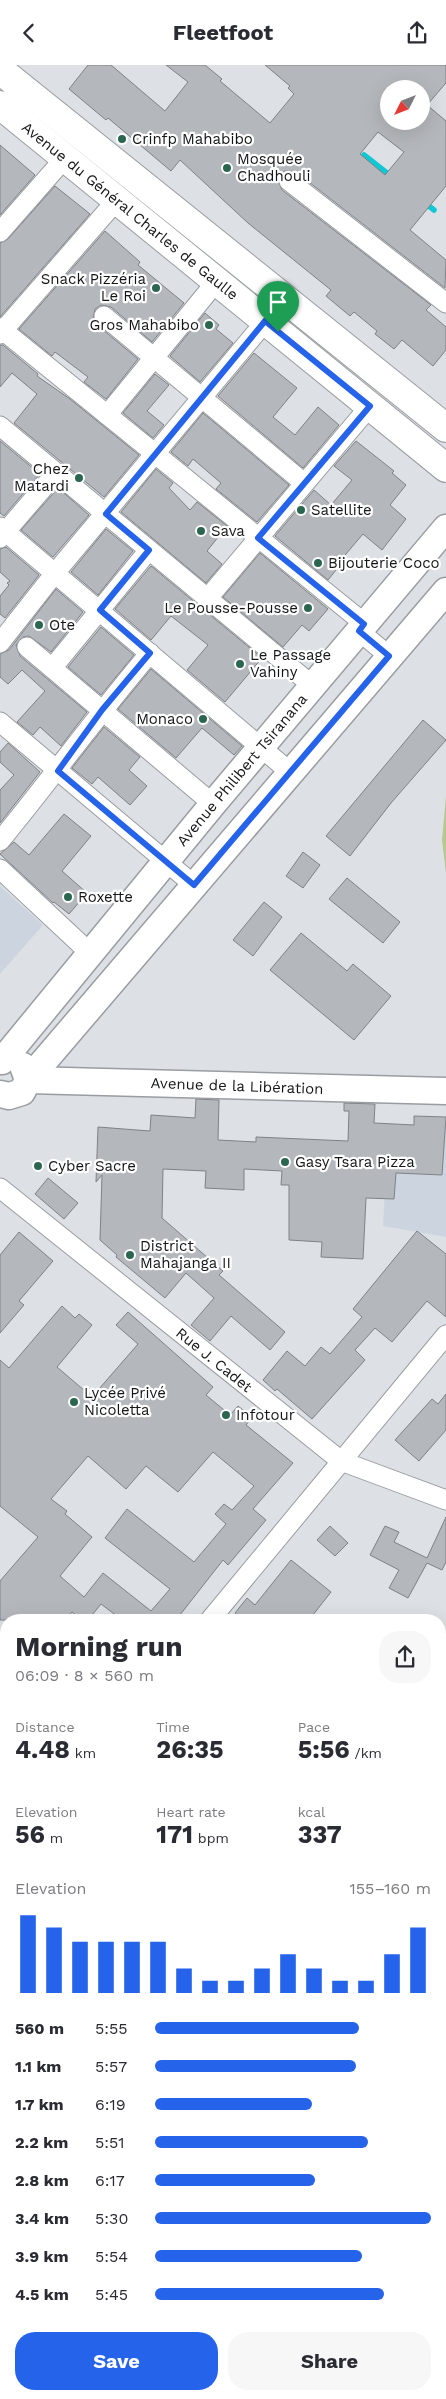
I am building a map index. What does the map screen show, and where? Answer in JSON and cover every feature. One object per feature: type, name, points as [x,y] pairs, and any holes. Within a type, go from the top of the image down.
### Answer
[{"type":"main road","name":"Avenue du Général Charles de Gaulle","points":[[0,70],[446,428]]},
{"type":"main road","name":"Avenue du Général Charles de Gaulle","points":[[0,105],[446,468]]},
{"type":"main road","name":"Avenue Philibert Tsiranana","points":[[1,1062],[213,804],[446,527]]},
{"type":"main road","points":[[11,1095],[446,591]]},
{"type":"main road","points":[[1,1062],[17,1061],[23,1066],[11,1095]]},
{"type":"main road","name":"Avenue de la Libération","points":[[11,1095],[446,1091]]},
{"type":"street","points":[[1,229],[64,159]]},
{"type":"street","points":[[289,181],[446,303]]},
{"type":"street","points":[[116,201],[1,331],[258,538],[362,627],[389,656]]},
{"type":"street","points":[[107,415],[216,282]]},
{"type":"street","points":[[104,316],[304,483]]},
{"type":"street","points":[[213,804],[53,667],[11,637],[55,573],[265,321]]},
{"type":"street","points":[[207,599],[370,406]]},
{"type":"street","points":[[1,429],[312,686]]},
{"type":"street","points":[[56,473],[2,532],[100,610],[262,746],[290,772]]},
{"type":"street","points":[[53,667],[149,550]]},
{"type":"street","points":[[0,841],[58,771],[102,710],[150,653]]},
{"type":"street","points":[[0,722],[194,885]]},
{"type":"street","points":[[0,869],[91,954]]},
{"type":"street","name":"Rue J. Cadet","points":[[0,1188],[341,1461],[446,1499]]},
{"type":"street","points":[[222,1614],[341,1461],[446,1335]]},
{"type":"shaded area","points":[[0,886],[43,925],[0,974]]},
{"type":"shaded area","points":[[388,1126],[446,1128],[446,1237],[383,1226]]},
{"type":"green space","points":[[446,796],[446,873],[442,840]]},
{"type":"building","points":[[88,65],[111,65],[165,111],[188,82],[166,65],[205,65],[222,79],[220,81],[270,123],[294,94],[288,88],[290,86],[265,65],[446,65],[446,83],[430,102],[430,80],[380,80],[380,130],[430,130],[430,108],[446,121],[446,186],[410,230],[446,260],[445,288],[296,172],[284,171],[278,180],[282,190],[431,305],[426,310],[446,327],[446,350],[433,366],[402,340],[394,349],[375,334],[377,331],[354,312],[350,316],[326,296],[331,290],[248,223],[180,160],[171,171],[108,118],[106,120],[69,89]],"holes":[[[378,132],[404,152],[385,175],[360,154]]]},
{"type":"building","points":[[0,145],[35,175],[0,215]]},
{"type":"building","points":[[55,186],[90,214],[0,317],[0,243],[8,239]]},
{"type":"building","points":[[105,231],[140,262],[138,265],[184,303],[152,342],[111,307],[101,305],[95,309],[93,319],[96,324],[138,359],[106,399],[84,382],[88,377],[55,352],[52,356],[19,329]]},
{"type":"building","points":[[205,313],[219,325],[216,329],[233,343],[200,382],[170,356]]},
{"type":"building","points":[[0,345],[3,345],[38,374],[37,376],[70,399],[139,455],[104,497],[14,423],[37,394],[12,373],[0,387]]},
{"type":"building","points":[[254,353],[297,388],[273,417],[295,435],[318,407],[339,425],[303,468],[218,396]]},
{"type":"building","points":[[155,374],[169,385],[147,411],[164,425],[153,438],[123,413]]},
{"type":"building","points":[[203,413],[289,485],[257,522],[216,489],[221,483],[193,459],[188,466],[171,452]]},
{"type":"building","points":[[0,441],[40,474],[4,516],[0,513]]},
{"type":"building","points":[[356,441],[394,471],[392,473],[406,485],[390,505],[406,519],[382,550],[363,534],[334,568],[336,570],[328,580],[275,536],[314,490],[331,505],[352,480],[334,466]]},
{"type":"building","points":[[156,469],[173,483],[169,488],[190,510],[197,502],[227,526],[207,551],[222,564],[206,583],[121,512]]},
{"type":"building","points":[[58,488],[89,515],[53,557],[21,530]]},
{"type":"building","points":[[106,529],[133,551],[98,595],[71,572]]},
{"type":"building","points":[[6,547],[39,575],[5,618],[0,614],[0,596],[10,581],[0,572],[0,549]]},
{"type":"building","points":[[260,553],[328,609],[309,631],[302,625],[283,647],[223,597]]},
{"type":"building","points":[[151,566],[262,658],[225,702],[187,670],[208,645],[171,616],[151,640],[115,609]]},
{"type":"building","points":[[56,589],[83,612],[51,652],[29,636],[23,637],[16,645],[20,656],[87,712],[61,746],[40,727],[33,735],[17,722],[45,691],[22,670],[8,684],[0,677],[0,654],[9,650]]},
{"type":"building","points":[[101,627],[134,655],[101,695],[68,667]]},
{"type":"building","points":[[151,669],[242,746],[234,755],[202,728],[176,758],[118,709]]},
{"type":"building","points":[[423,720],[446,740],[391,803],[350,856],[326,836]]},
{"type":"building","points":[[104,727],[140,757],[129,770],[147,786],[130,805],[98,777],[92,784],[72,768]]},
{"type":"building","points":[[8,743],[40,772],[0,823],[0,790],[14,775],[0,762],[0,752]]},
{"type":"building","points":[[64,814],[91,836],[62,871],[87,893],[69,914],[53,903],[0,854],[14,842],[29,855]]},
{"type":"building","points":[[303,852],[320,865],[303,888],[286,876]]},
{"type":"building","points":[[347,878],[400,922],[383,943],[329,899]]},
{"type":"building","points":[[264,902],[282,917],[253,956],[233,940]]},
{"type":"building","points":[[301,933],[347,971],[353,964],[391,996],[354,1040],[270,970]]},
{"type":"building","points":[[196,1099],[219,1100],[218,1140],[256,1142],[256,1137],[348,1141],[349,1111],[344,1111],[344,1103],[375,1104],[374,1123],[414,1125],[414,1116],[446,1117],[442,1175],[396,1173],[394,1199],[366,1198],[363,1259],[321,1257],[322,1242],[289,1240],[289,1185],[281,1185],[282,1171],[244,1169],[244,1190],[205,1188],[206,1171],[163,1169],[162,1218],[223,1271],[219,1275],[285,1332],[270,1350],[231,1316],[210,1341],[191,1325],[214,1298],[186,1273],[165,1298],[116,1257],[117,1255],[100,1240],[102,1175],[96,1182],[98,1127],[150,1131],[151,1115],[195,1118]]},
{"type":"building","points":[[48,1178],[78,1203],[64,1219],[35,1194]]},
{"type":"building","points":[[417,1231],[446,1254],[446,1317],[427,1301],[392,1342],[375,1328],[355,1350],[365,1360],[312,1419],[277,1389],[275,1391],[263,1380],[287,1351],[305,1366],[321,1347],[330,1354],[362,1317],[353,1309]]},
{"type":"building","points":[[19,1232],[53,1261],[19,1301],[24,1305],[0,1333],[0,1255]]},
{"type":"building","points":[[62,1306],[75,1318],[79,1314],[92,1325],[57,1367],[92,1397],[138,1344],[116,1325],[128,1312],[213,1387],[206,1395],[230,1415],[238,1406],[252,1417],[246,1425],[293,1463],[253,1509],[266,1520],[228,1565],[223,1560],[181,1614],[114,1614],[101,1604],[93,1614],[74,1614],[72,1612],[70,1614],[0,1614],[0,1581],[38,1537],[0,1506],[0,1360],[9,1368]],"holes":[[[213,1452],[254,1486],[232,1510],[224,1504],[215,1514],[226,1524],[194,1562],[127,1509],[105,1538],[170,1589],[151,1611],[103,1573],[84,1597],[60,1576],[92,1537],[65,1514],[67,1511],[51,1499],[88,1456],[126,1489],[146,1466],[178,1492]]]},
{"type":"building","points":[[446,1394],[446,1430],[419,1461],[395,1440],[432,1399],[438,1404]]},
{"type":"building","points":[[446,1517],[446,1562],[442,1570],[427,1563],[408,1598],[389,1588],[399,1570],[370,1555],[385,1526],[399,1532],[394,1542],[427,1558]]},
{"type":"building","points":[[330,1526],[348,1543],[335,1556],[317,1540]]},
{"type":"building","points":[[291,1560],[331,1592],[314,1614],[235,1613],[247,1598],[255,1605]]},
{"type":"waterway","points":[[364,155],[392,177]]},
{"type":"waterway","points":[[425,203],[434,210]]},
{"type":"place","name":"Crinfp Mahabibo","points":[[122,139]]},
{"type":"place","name":"Mosquée Chadhouli","points":[[227,168]]},
{"type":"place","name":"Snack Pizzéria Le Roi","points":[[156,288]]},
{"type":"place","name":"Gros Mahabibo","points":[[209,325]]},
{"type":"place","name":"Chez Matardi","points":[[79,478]]},
{"type":"place","name":"Satellite","points":[[301,510]]},
{"type":"place","name":"Sava","points":[[201,531]]},
{"type":"place","name":"Bijouterie Coco","points":[[318,563]]},
{"type":"place","name":"Le Pousse-Pousse","points":[[308,608]]},
{"type":"place","name":"Ote","points":[[39,625]]},
{"type":"place","name":"Le Passage Vahiny","points":[[240,664]]},
{"type":"place","name":"Monaco","points":[[203,719]]},
{"type":"place","name":"Roxette","points":[[68,897]]},
{"type":"place","name":"Gasy Tsara Pizza","points":[[285,1162]]},
{"type":"place","name":"Cyber Sacre","points":[[38,1166]]},
{"type":"place","name":"District Mahajanga II","points":[[130,1255]]},
{"type":"place","name":"Lycée Privé Nicoletta","points":[[74,1402]]},
{"type":"place","name":"Infotour","points":[[226,1415]]},
{"type":"route","points":[[265,321],[278,332],[370,406],[258,538],[364,624],[359,631],[389,656],[194,885],[58,771],[102,710],[150,653],[100,610],[149,550],[106,514],[265,321]]}]
